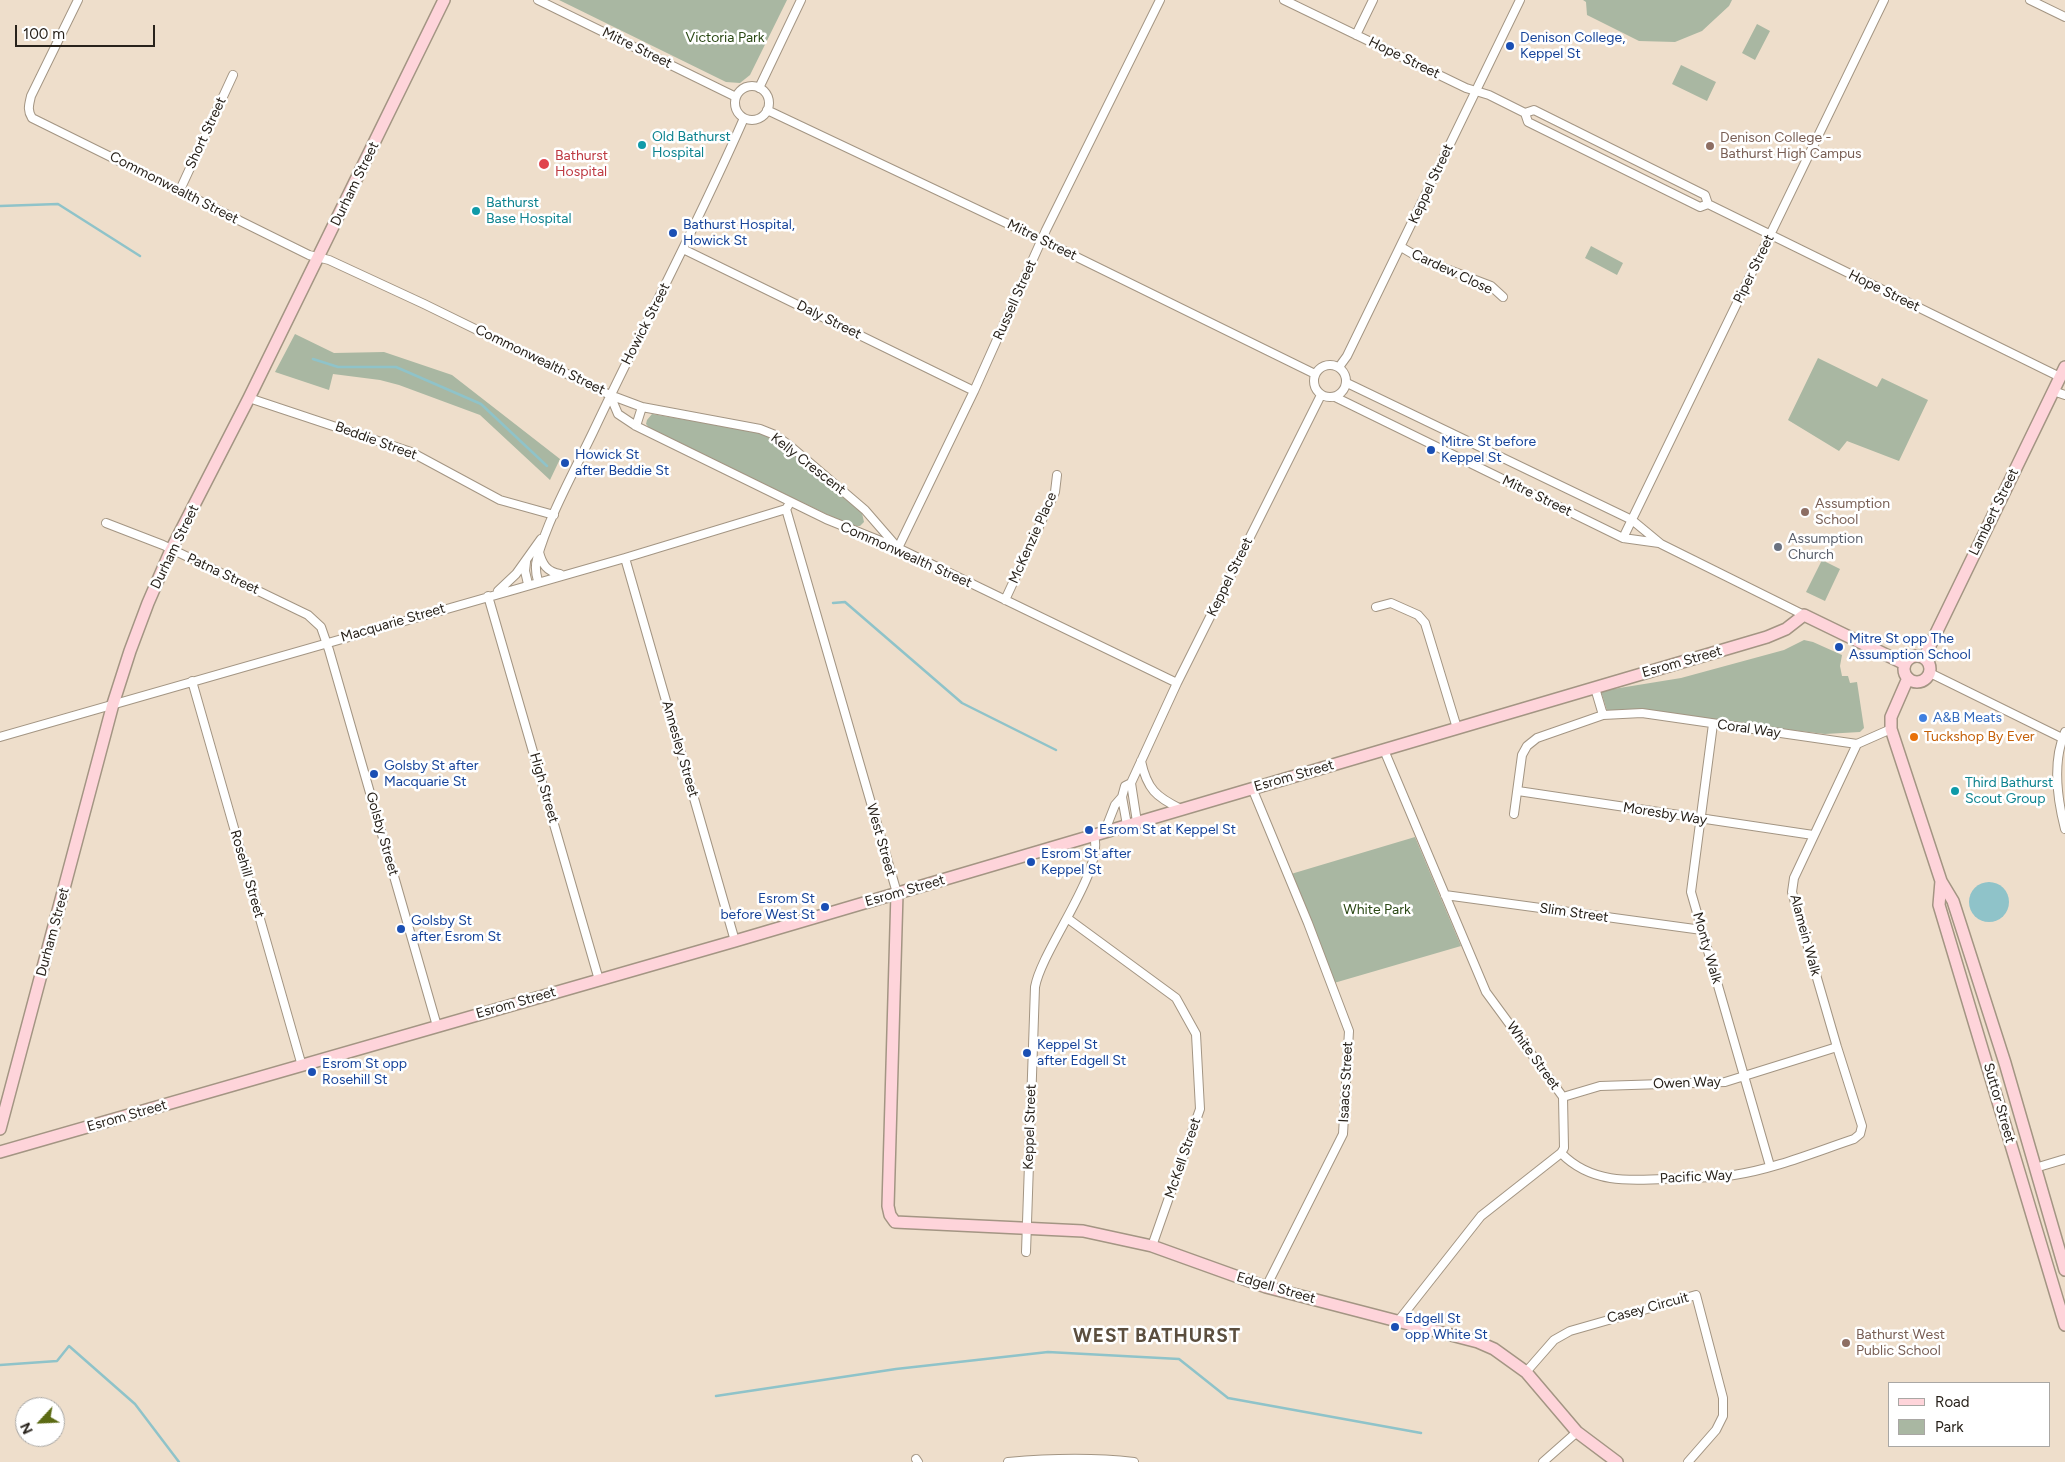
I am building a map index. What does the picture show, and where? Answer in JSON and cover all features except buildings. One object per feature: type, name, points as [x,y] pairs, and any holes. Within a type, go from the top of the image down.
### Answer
[{"type":"street","name":"Commonwealth Street","points":[[78,0],[31,96],[29,113],[32,118],[310,255],[329,260],[424,304],[610,395],[618,414],[636,426],[856,532],[898,548],[1177,683]]},
{"type":"street","name":"Durham Street","points":[[0,1129],[113,704],[148,603],[172,550],[319,258],[444,0]]},
{"type":"street","name":"Mitre Street","points":[[538,0],[736,97]]},
{"type":"street","points":[[759,88],[801,0]]},
{"type":"street","name":"Russell Street","points":[[898,548],[974,391],[1042,240],[1160,0]]},
{"type":"street","name":"Hope Street","points":[[1284,0],[1475,91],[1488,95],[1525,113],[1534,110],[1705,194],[1708,204]]},
{"type":"street","points":[[1356,35],[1373,0]]},
{"type":"street","name":"Keppel Street","points":[[1339,367],[1347,356],[1520,0]]},
{"type":"street","name":"Piper Street","points":[[1622,538],[1884,0]]},
{"type":"street","points":[[2030,0],[2065,17]]},
{"type":"street","name":"Short Street","points":[[179,192],[233,75]]},
{"type":"street","points":[[745,87],[759,88],[768,97],[767,110],[760,118],[755,120],[744,118],[736,109],[736,97],[745,87]]},
{"type":"street","name":"Mitre Street","points":[[767,110],[1042,240],[1316,374]]},
{"type":"street","name":"Hope Street","points":[[1525,113],[1528,122],[1700,206],[1708,204],[2063,372]]},
{"type":"street","name":"Howick Street","points":[[538,581],[536,565],[539,552],[554,515],[610,395],[683,249],[744,118]]},
{"type":"street","name":"Cardew Close","points":[[1400,248],[1423,260],[1491,286],[1504,297]]},
{"type":"street","name":"Daly Street","points":[[683,249],[974,391]]},
{"type":"street","points":[[1326,365],[1339,367],[1344,372],[1347,383],[1343,392],[1335,397],[1328,398],[1321,395],[1314,383],[1316,374],[1326,365]]},
{"type":"street","name":"Lambert Street","points":[[1924,658],[2063,372]]},
{"type":"street","name":"Mitre Street","points":[[1347,383],[1632,520],[1661,544],[1905,664]]},
{"type":"street","points":[[2054,391],[2065,395]]},
{"type":"street","name":"Kelly Crescent","points":[[610,395],[642,407],[760,429],[775,435],[865,510],[898,548]]},
{"type":"street","name":"Keppel Street","points":[[1026,1252],[1035,987],[1038,974],[1068,918],[1095,857],[1099,834],[1115,805],[1122,797],[1125,786],[1131,783],[1177,683],[1321,395]]},
{"type":"street","name":"Mitre Street","points":[[1335,397],[1622,538],[1661,544]]},
{"type":"street","name":"Beddie Street","points":[[249,398],[411,452],[500,500],[554,515]]},
{"type":"street","points":[[636,426],[642,407]]},
{"type":"street","name":"McKenzie Place","points":[[1004,600],[1055,492],[1057,475]]},
{"type":"street","points":[[786,509],[790,501]]},
{"type":"street","name":"Macquarie Street","points":[[0,737],[538,581],[625,558],[786,509]]},
{"type":"street","name":"West Street","points":[[786,509],[897,893],[888,1206],[892,1219]]},
{"type":"street","name":"Patna Street","points":[[106,523],[172,550],[308,615],[320,624],[326,642]]},
{"type":"street","name":"Howick Street","points":[[491,595],[510,581],[548,529]]},
{"type":"street","points":[[539,552],[542,562],[547,569],[562,575]]},
{"type":"street","name":"Annesley Street","points":[[625,558],[735,941]]},
{"type":"street","points":[[526,560],[525,571],[528,584]]},
{"type":"street","name":"High Street","points":[[491,595],[599,980]]},
{"type":"street","points":[[1376,607],[1391,603],[1418,615],[1425,623],[1457,728]]},
{"type":"street","name":"Esrom Street","points":[[0,1152],[735,941],[1778,634],[1804,615]]},
{"type":"street","name":"Golsby Street","points":[[326,642],[437,1026]]},
{"type":"street","points":[[1915,656],[1924,658],[1930,664],[1930,673],[1922,681],[1911,680],[1904,671],[1905,664],[1915,656]]},
{"type":"street","points":[[1930,673],[2064,735],[2057,765],[2058,799],[2065,825]]},
{"type":"street","points":[[1856,744],[1891,729],[1891,717],[1911,680]]},
{"type":"street","name":"Rosehill Street","points":[[192,681],[302,1066]]},
{"type":"street","points":[[1595,688],[1603,715]]},
{"type":"street","name":"Coral Way","points":[[1514,814],[1522,755],[1527,746],[1537,738],[1603,715],[1642,713],[1856,744]]},
{"type":"street","name":"Monty Walk","points":[[1713,724],[1691,892],[1770,1166]]},
{"type":"street","name":"Suttor Street","points":[[1891,729],[1941,880],[1953,901],[2005,1063],[2065,1270]]},
{"type":"street","name":"Alamein Walk","points":[[1856,744],[1794,878],[1792,892],[1837,1048],[1862,1126],[1860,1134]]},
{"type":"street","name":"White Street","points":[[1384,750],[1486,992],[1563,1097],[1564,1148],[1562,1154]]},
{"type":"street","points":[[1141,761],[1147,783],[1154,793],[1181,809]]},
{"type":"street","points":[[1131,783],[1132,824]]},
{"type":"street","name":"Isaacs Street","points":[[1252,788],[1308,923],[1349,1031],[1343,1134],[1266,1287]]},
{"type":"street","name":"Moresby Way","points":[[1518,790],[1813,835]]},
{"type":"street","points":[[1122,797],[1132,824]]},
{"type":"street","name":"Suttor Street","points":[[1941,880],[1939,905],[2065,1325]]},
{"type":"street","name":"Slim Street","points":[[1445,896],[1702,930]]},
{"type":"street","name":"McKell Street","points":[[1068,918],[1176,998],[1196,1034],[1200,1109],[1152,1246]]},
{"type":"street","name":"Owen Way","points":[[1563,1097],[1600,1086],[1725,1082],[1837,1048]]},
{"type":"street","name":"Pacific Way","points":[[1562,1154],[1576,1166],[1588,1172],[1620,1181],[1734,1175],[1770,1166],[1854,1139],[1860,1134]]},
{"type":"street","points":[[1398,1320],[1481,1216],[1562,1154]]},
{"type":"street","points":[[2035,1168],[2065,1159]]},
{"type":"street","name":"Edgell Street","points":[[892,1219],[899,1223],[1083,1231],[1152,1246],[1266,1287],[1478,1342],[1494,1349],[1526,1372],[1577,1432],[1617,1462]]},
{"type":"street","name":"Casey Circuit","points":[[1526,1372],[1554,1340],[1570,1331],[1582,1326],[1696,1296],[1724,1398],[1723,1416],[1716,1430],[1688,1462]]},
{"type":"street","points":[[1543,1462],[1577,1432]]},
{"type":"street","points":[[1008,1462],[1102,1458],[1134,1462]]},
{"type":"green space","name":"Victoria Park","points":[[559,0],[787,0],[750,75],[740,83],[726,82]]},
{"type":"green space","points":[[1583,0],[1732,0],[1729,6],[1702,31],[1675,42],[1639,41],[1587,15],[1586,2]]},
{"type":"green space","points":[[1757,24],[1770,31],[1755,60],[1742,53]]},
{"type":"green space","points":[[1681,65],[1716,82],[1707,101],[1672,84]]},
{"type":"green space","points":[[1591,246],[1623,263],[1617,275],[1585,258]]},
{"type":"green space","points":[[295,334],[334,353],[384,352],[452,375],[560,459],[550,480],[480,415],[399,385],[380,380],[333,374],[329,390],[275,372]]},
{"type":"green space","points":[[1818,358],[1877,387],[1882,378],[1928,400],[1899,461],[1847,441],[1839,451],[1788,420]]},
{"type":"green space","points":[[652,414],[756,432],[771,438],[862,513],[864,522],[860,526],[851,526],[650,429],[646,424]]},
{"type":"green space","points":[[1822,560],[1840,569],[1825,601],[1806,592]]},
{"type":"green space","points":[[1804,640],[1842,655],[1840,666],[1842,676],[1848,676],[1850,683],[1857,682],[1864,728],[1860,732],[1825,734],[1624,710],[1608,714],[1601,691],[1681,678],[1784,650]]},
{"type":"green space","name":"White Park","points":[[1415,837],[1461,946],[1334,983],[1291,874]]},
{"type":"water","points":[[1993,882],[2000,885],[2006,891],[2009,902],[2008,910],[2000,919],[1993,922],[1985,922],[1978,919],[1970,910],[1969,898],[1972,891],[1981,883]]},
{"type":"waterway","points":[[0,206],[58,204],[140,256]]},
{"type":"waterway","points":[[313,359],[338,367],[396,367],[481,404],[547,466]]},
{"type":"waterway","points":[[833,603],[845,602],[962,703],[1056,750]]},
{"type":"waterway","points":[[0,1365],[57,1361],[69,1346],[135,1404],[179,1462]]},
{"type":"waterway","points":[[716,1396],[896,1369],[1048,1352],[1179,1359],[1228,1398],[1421,1433]]},
{"type":"place","name":"Denison College, Keppel St","points":[[1510,46]]},
{"type":"place","name":"Old Bathurst Hospital","points":[[642,145]]},
{"type":"place","name":"Denison College - Bathurst High Campus","points":[[1710,146]]},
{"type":"place","name":"Bathurst Hospital","points":[[544,164]]},
{"type":"place","name":"Bathurst Base Hospital","points":[[476,211]]},
{"type":"place","name":"Bathurst Hospital, Howick St","points":[[673,233]]},
{"type":"place","name":"Mitre St before Keppel St","points":[[1431,450]]},
{"type":"place","name":"Howick St after Beddie St","points":[[565,463]]},
{"type":"place","name":"Assumption School","points":[[1805,512]]},
{"type":"place","name":"Assumption Church","points":[[1778,547]]},
{"type":"place","name":"Mitre St opp The Assumption School","points":[[1839,647]]},
{"type":"place","name":"A&B Meats","points":[[1923,718]]},
{"type":"place","name":"Tuckshop By Ever","points":[[1914,737]]},
{"type":"place","name":"Golsby St after Macquarie St","points":[[374,774]]},
{"type":"place","name":"Third Bathurst Scout Group","points":[[1955,791]]},
{"type":"place","name":"Esrom St at Keppel St","points":[[1089,830]]},
{"type":"place","name":"Esrom St after Keppel St","points":[[1031,862]]},
{"type":"place","name":"Esrom St before West St","points":[[825,907]]},
{"type":"place","name":"Golsby St after Esrom St","points":[[401,929]]},
{"type":"place","name":"Keppel St after Edgell St","points":[[1027,1053]]},
{"type":"place","name":"Esrom St opp Rosehill St","points":[[312,1072]]},
{"type":"place","name":"Edgell St opp White St","points":[[1395,1327]]},
{"type":"place","name":"Bathurst West Public School","points":[[1846,1343]]},
{"type":"district","name":"WEST BATHURST","points":[[1157,1336]]}]
